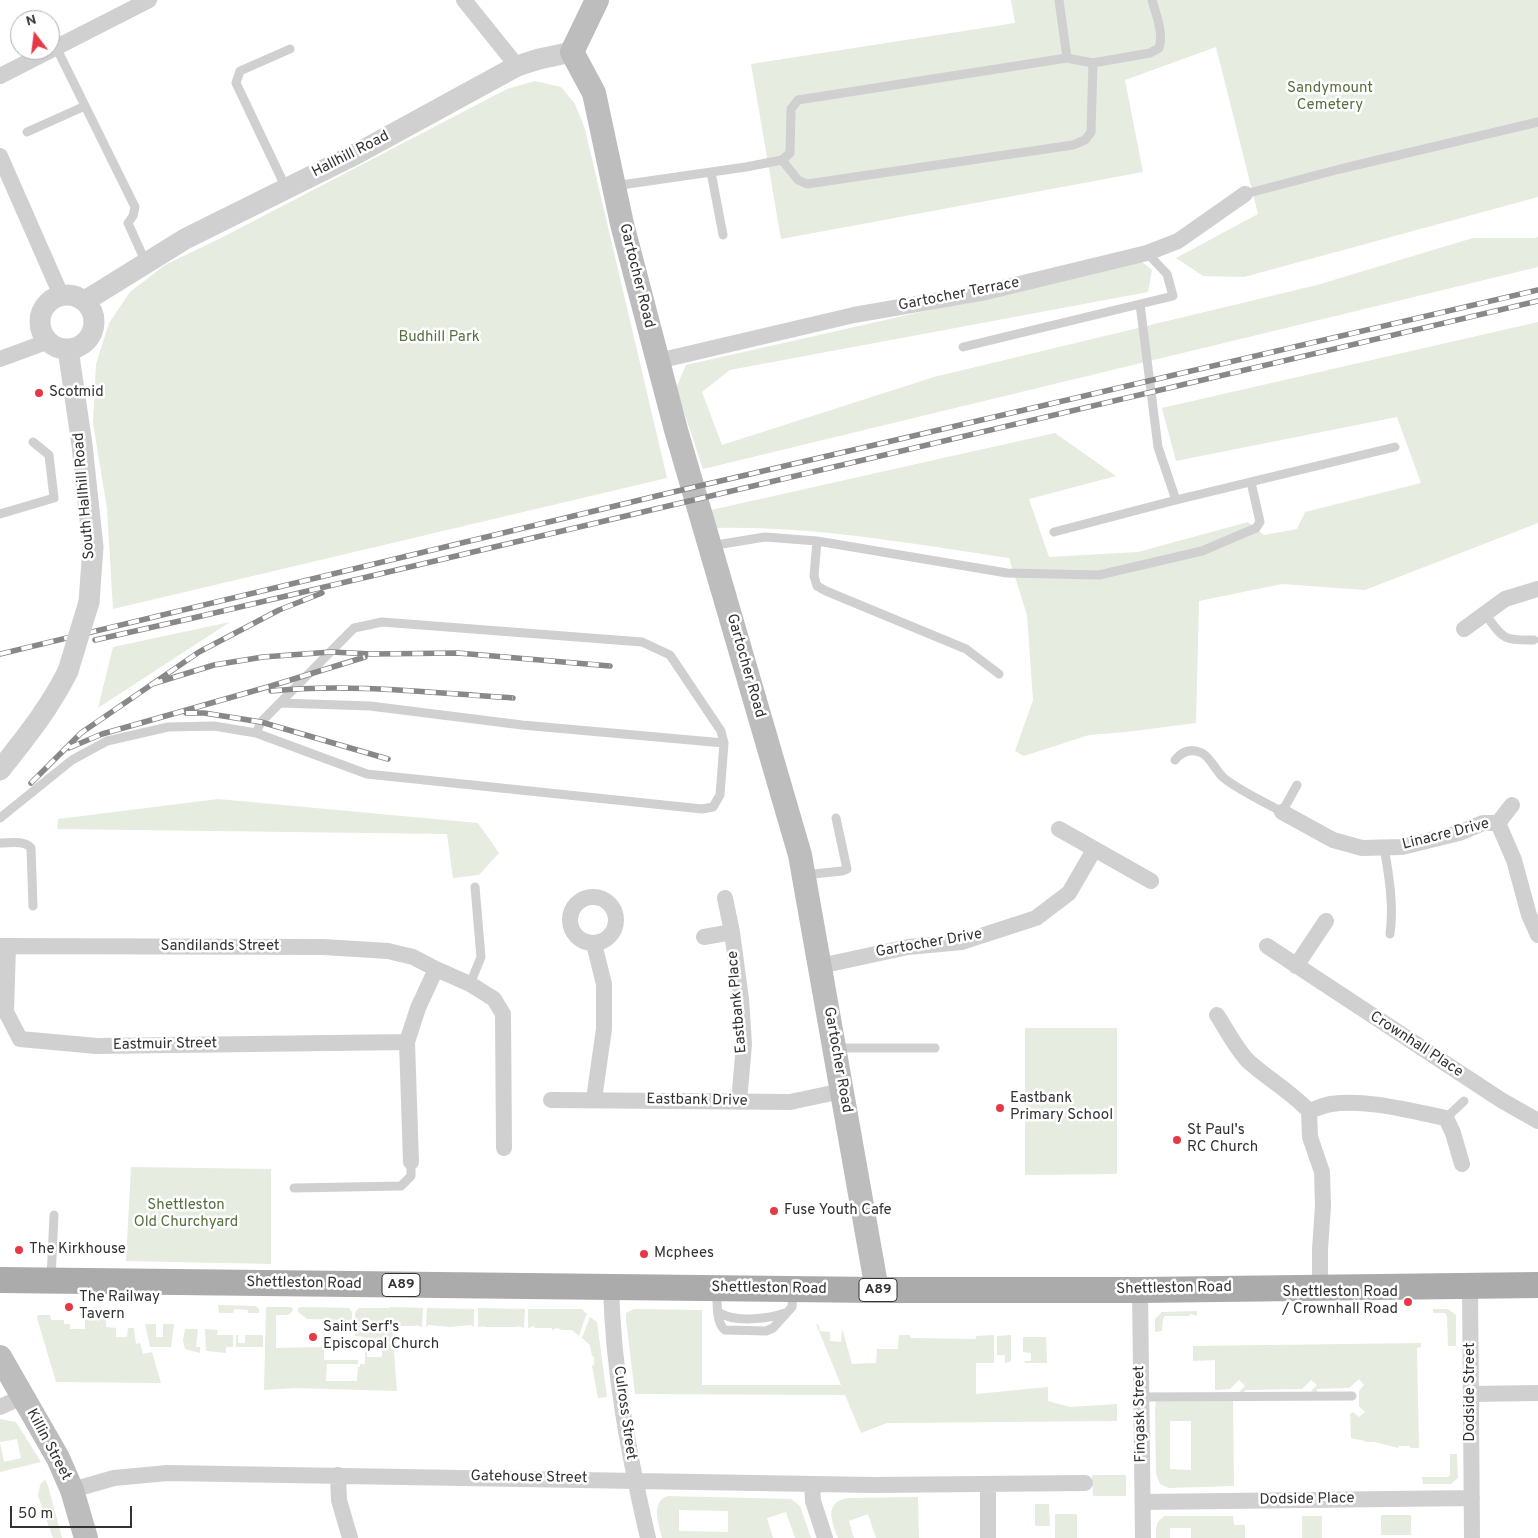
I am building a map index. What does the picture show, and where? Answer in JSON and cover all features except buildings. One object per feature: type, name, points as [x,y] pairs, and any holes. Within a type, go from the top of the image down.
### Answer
[{"type":"main road","points":[[572,52],[597,0]]},
{"type":"main road","name":"Gartocher Road","points":[[572,52],[594,94],[622,224],[658,361],[800,855],[878,1290]]},
{"type":"main road","name":"Shettleston Road","points":[[0,1280],[50,1279],[611,1287],[718,1300],[790,1301],[878,1290],[1140,1290],[1538,1285]]},
{"type":"main road","name":"Killin Street","points":[[0,1357],[22,1397],[52,1444],[72,1490],[86,1538]]},
{"type":"street","points":[[60,45],[149,0]]},
{"type":"street","points":[[464,0],[517,66]]},
{"type":"street","name":"Hallhill Road","points":[[85,301],[185,239],[364,149],[517,66],[572,52]]},
{"type":"street","points":[[0,76],[31,60]]},
{"type":"street","points":[[0,156],[61,295]]},
{"type":"street","name":"Gartocher Terrace","points":[[658,361],[854,315],[986,292],[1147,253],[1178,241],[1245,194]]},
{"type":"street","points":[[0,359],[58,345],[84,343],[93,329],[93,312],[85,301],[71,295],[61,295],[50,301],[42,312],[41,329],[58,345]]},
{"type":"street","name":"South Hallhill Road","points":[[0,770],[55,698],[68,671],[88,602],[93,548],[82,445],[58,345]]},
{"type":"street","points":[[1464,629],[1504,599],[1538,589]]},
{"type":"street","name":"Linacre Drive","points":[[1282,812],[1333,840],[1362,848],[1402,847],[1459,833],[1483,823],[1498,822],[1512,805]]},
{"type":"street","name":"Linacre Drive","points":[[1498,822],[1514,860],[1529,915],[1538,935]]},
{"type":"street","points":[[1059,829],[1151,881]]},
{"type":"street","name":"Gartocher Drive","points":[[820,966],[908,947],[962,942],[1036,918],[1069,893],[1094,850]]},
{"type":"street","name":"Eastbank Place","points":[[725,898],[732,932],[741,999],[744,1044],[739,1102]]},
{"type":"street","points":[[1296,966],[1326,922]]},
{"type":"street","name":"Eastbank Place","points":[[704,937],[732,932]]},
{"type":"street","points":[[594,944],[604,984],[604,1029],[594,1099]]},
{"type":"street","name":"Sandilands Street","points":[[4,946],[323,947],[388,951],[413,957],[470,984],[494,999],[503,1014],[504,1148]]},
{"type":"street","name":"Eastmuir Street","points":[[4,946],[6,1012],[20,1039],[97,1046],[407,1042]]},
{"type":"street","name":"Crownhall Place","points":[[1267,946],[1501,1100],[1538,1121]]},
{"type":"street","points":[[411,1162],[407,1042],[418,1008],[436,969]]},
{"type":"street","points":[[1217,1015],[1246,1059],[1301,1102],[1309,1111],[1310,1137],[1322,1172],[1323,1206],[1320,1287]]},
{"type":"street","name":"Eastbank Drive","points":[[551,1100],[790,1102],[842,1091]]},
{"type":"street","points":[[1309,1111],[1330,1104],[1354,1103],[1397,1108],[1446,1118],[1453,1133],[1462,1164]]},
{"type":"street","name":"Dodside Street","points":[[1470,1286],[1472,1538]]},
{"type":"street","name":"Culross Street","points":[[611,1287],[612,1319],[620,1389],[635,1480],[648,1538]]},
{"type":"street","name":"Fingask Street","points":[[1140,1290],[1144,1538]]},
{"type":"street","points":[[1470,1394],[1538,1393]]},
{"type":"street","points":[[0,1407],[22,1397]]},
{"type":"street","name":"Gatehouse Street","points":[[72,1490],[114,1478],[153,1473],[812,1484],[1085,1483]]},
{"type":"street","points":[[338,1475],[339,1500],[350,1538]]},
{"type":"street","points":[[812,1484],[813,1501],[825,1538]]},
{"type":"street","points":[[988,1484],[988,1538]]},
{"type":"street","name":"Dodside Place","points":[[1143,1502],[1472,1498]]},
{"type":"lane","points":[[1059,0],[1067,58]]},
{"type":"lane","points":[[614,186],[782,160],[790,153],[791,109],[798,100],[1067,58],[1093,62],[1150,53],[1159,48],[1162,41],[1152,0]]},
{"type":"lane","points":[[287,188],[236,83],[240,71],[290,49]]},
{"type":"lane","points":[[60,55],[135,207],[133,216],[128,224],[146,264]]},
{"type":"lane","points":[[782,160],[798,180],[807,184],[1073,145],[1084,140],[1091,132],[1093,62]]},
{"type":"lane","points":[[27,132],[85,106]]},
{"type":"lane","points":[[1245,194],[1340,169],[1537,122]]},
{"type":"lane","points":[[711,172],[723,236]]},
{"type":"lane","points":[[963,347],[1173,296],[1167,274],[1147,253]]},
{"type":"lane","points":[[1140,304],[1158,447],[1176,500]]},
{"type":"lane","points":[[0,514],[54,498],[49,455],[33,442]]},
{"type":"lane","points":[[1054,532],[1176,500],[1395,447]]},
{"type":"lane","points":[[710,546],[766,536],[817,541],[1006,574],[1099,575],[1202,551],[1256,528],[1260,522],[1251,482]]},
{"type":"lane","points":[[817,541],[814,576],[817,586],[966,649],[999,674]]},
{"type":"lane","points":[[1485,614],[1502,636],[1510,640],[1534,640]]},
{"type":"lane","points":[[0,818],[72,760],[107,742],[168,727],[214,726],[256,733],[367,774],[702,809],[713,807],[720,795],[724,743],[721,731],[670,655],[642,642],[382,622],[354,628],[261,722],[256,733]]},
{"type":"lane","points":[[280,703],[370,706],[522,725],[724,743]]},
{"type":"lane","points":[[1175,760],[1181,753],[1191,750],[1203,754],[1223,778],[1282,812],[1297,785]]},
{"type":"lane","points":[[803,875],[847,869],[836,818]]},
{"type":"lane","points":[[0,843],[18,842],[28,844],[31,848],[33,906]]},
{"type":"lane","points":[[1384,847],[1391,893],[1392,921],[1390,934]]},
{"type":"lane","points":[[470,984],[481,957],[475,887]]},
{"type":"lane","points":[[834,1048],[935,1048]]},
{"type":"lane","points":[[1446,1118],[1464,1101]]},
{"type":"lane","points":[[294,1188],[401,1186],[411,1176],[411,1162]]},
{"type":"lane","points":[[50,1279],[54,1215]]},
{"type":"lane","points":[[718,1300],[724,1330],[766,1331],[775,1327],[790,1301]]},
{"type":"lane","points":[[1141,1397],[1352,1396]]},
{"type":"green space","name":"Sandymount Cemetery","points":[[1011,0],[1538,0],[1538,197],[1244,277],[1203,276],[1176,258],[1258,214],[1216,47],[1125,80],[1143,172],[781,239],[751,64],[1015,23]]},
{"type":"green space","name":"Budhill Park","points":[[535,81],[561,87],[575,104],[585,129],[667,478],[113,609],[107,509],[93,423],[96,364],[109,323],[130,292],[165,265],[223,237],[507,89]]},
{"type":"green space","points":[[1538,237],[1538,267],[703,469],[676,388],[686,365],[1142,262],[1152,270],[1148,292],[730,370],[702,392],[722,445],[934,377],[1317,285],[1473,238]]},
{"type":"green space","points":[[1538,322],[1538,523],[1365,590],[1282,584],[1199,601],[1196,723],[1089,735],[1024,756],[1015,751],[1033,700],[1027,615],[1009,558],[827,533],[754,528],[717,528],[711,510],[1055,433],[1116,476],[1029,499],[1049,557],[1138,552],[1248,522],[1264,535],[1297,529],[1305,512],[1421,483],[1397,417],[1176,461],[1162,408]]},
{"type":"green space","points":[[230,622],[98,708],[113,647]]},
{"type":"green space","points":[[218,799],[478,823],[499,853],[479,875],[453,878],[447,834],[57,829],[58,819]]},
{"type":"green space","points":[[1025,1028],[1117,1028],[1117,1174],[1025,1175]]},
{"type":"green space","name":"Shettleston Old Churchyard","points":[[131,1167],[271,1169],[271,1264],[126,1261]]},
{"type":"green space","points":[[218,1305],[256,1306],[259,1309],[259,1313],[248,1313],[248,1310],[234,1309],[233,1313],[219,1313]]},
{"type":"green space","points":[[85,1307],[107,1308],[106,1327],[116,1328],[116,1337],[127,1337],[128,1328],[134,1328],[136,1344],[140,1343],[143,1354],[152,1352],[161,1383],[56,1382],[37,1318],[38,1315],[50,1315],[51,1320],[64,1320],[64,1324],[70,1324],[70,1329],[85,1329]]},
{"type":"green space","points":[[266,1307],[293,1308],[292,1312],[288,1315],[276,1315],[276,1348],[324,1347],[324,1360],[358,1360],[358,1364],[327,1364],[326,1381],[357,1381],[358,1367],[360,1367],[360,1364],[365,1364],[365,1352],[367,1352],[367,1357],[382,1357],[382,1345],[367,1345],[367,1350],[365,1349],[366,1337],[355,1336],[355,1312],[359,1308],[423,1308],[422,1327],[416,1325],[392,1326],[397,1391],[295,1388],[264,1390]]},
{"type":"green space","points":[[298,1308],[349,1308],[352,1312],[352,1320],[307,1319],[298,1312]]},
{"type":"green space","points":[[427,1308],[474,1309],[474,1327],[471,1325],[450,1327],[429,1325],[426,1327]]},
{"type":"green space","points":[[478,1308],[525,1309],[524,1328],[518,1326],[478,1327]]},
{"type":"green space","points":[[528,1309],[582,1309],[587,1314],[579,1336],[572,1330],[557,1328],[552,1330],[552,1328],[535,1328],[534,1326],[528,1328]]},
{"type":"green space","points":[[634,1309],[702,1310],[702,1385],[841,1385],[816,1324],[819,1325],[820,1331],[830,1332],[830,1341],[841,1342],[842,1328],[852,1364],[876,1363],[877,1349],[898,1349],[899,1335],[910,1335],[911,1338],[976,1339],[976,1336],[994,1335],[994,1363],[976,1363],[976,1394],[1048,1387],[1048,1401],[1070,1407],[1117,1404],[1117,1421],[887,1423],[861,1433],[845,1395],[635,1394],[626,1320],[626,1313]]},
{"type":"green space","points":[[1433,1309],[1448,1309],[1456,1315],[1456,1346],[1448,1346],[1447,1316],[1445,1313],[1433,1313]]},
{"type":"green space","points":[[1197,1311],[1197,1316],[1190,1314],[1189,1316],[1165,1316],[1162,1331],[1155,1332],[1155,1319],[1162,1312]]},
{"type":"green space","points":[[590,1317],[597,1322],[607,1397],[598,1398],[592,1366],[594,1365],[594,1357],[592,1356],[590,1345],[582,1338]]},
{"type":"green space","points":[[145,1324],[156,1324],[156,1337],[163,1337],[163,1324],[174,1324],[171,1347],[150,1347]]},
{"type":"green space","points":[[185,1329],[198,1329],[196,1347],[200,1347],[200,1353],[185,1349],[183,1341]]},
{"type":"green space","points":[[205,1329],[218,1330],[217,1335],[233,1335],[233,1347],[226,1347],[226,1353],[206,1351]]},
{"type":"green space","points":[[236,1335],[238,1335],[238,1343],[245,1343],[245,1335],[263,1335],[263,1347],[236,1347]]},
{"type":"green space","points":[[1011,1335],[1011,1361],[1005,1363],[1005,1355],[997,1355],[997,1336]]},
{"type":"green space","points":[[1023,1337],[1046,1337],[1047,1363],[1026,1363],[1023,1361],[1031,1361],[1031,1353],[1023,1352]]},
{"type":"green space","points":[[1421,1343],[1421,1347],[1417,1348],[1419,1448],[1399,1446],[1398,1448],[1351,1438],[1350,1414],[1353,1412],[1359,1417],[1365,1412],[1359,1406],[1359,1391],[1364,1385],[1359,1379],[1349,1388],[1317,1389],[1317,1392],[1311,1391],[1317,1385],[1311,1380],[1302,1389],[1245,1390],[1244,1393],[1240,1393],[1245,1386],[1239,1380],[1230,1389],[1215,1390],[1215,1360],[1193,1361],[1193,1346]]},
{"type":"green space","points":[[1156,1401],[1233,1401],[1234,1486],[1169,1488],[1160,1484],[1156,1474]],"holes":[[[1170,1421],[1191,1421],[1191,1470],[1170,1469]]]},
{"type":"green space","points":[[0,1419],[16,1422],[41,1462],[0,1472],[0,1443],[4,1462],[21,1458],[17,1439],[0,1442]]},
{"type":"green space","points":[[1450,1454],[1457,1454],[1458,1478],[1451,1484],[1423,1484],[1422,1477],[1448,1477],[1450,1475]]},
{"type":"green space","points":[[1092,1475],[1126,1475],[1126,1496],[1093,1496]]},
{"type":"green space","points":[[45,1479],[62,1538],[53,1538],[38,1496],[40,1485]]},
{"type":"green space","points":[[668,1496],[791,1499],[800,1506],[811,1538],[795,1538],[786,1512],[767,1518],[773,1538],[662,1538],[657,1508],[662,1499]],"holes":[[[679,1510],[728,1511],[728,1532],[679,1531]]]},
{"type":"green space","points":[[918,1497],[919,1538],[876,1538],[868,1514],[849,1521],[854,1538],[838,1538],[831,1514],[832,1508],[840,1500],[848,1498]]},
{"type":"green space","points":[[1035,1504],[1049,1504],[1050,1526],[1035,1526]]},
{"type":"green space","points":[[1055,1514],[1077,1514],[1077,1538],[1055,1538]]},
{"type":"green space","points":[[1381,1515],[1411,1515],[1411,1535],[1381,1535]]},
{"type":"green space","points":[[1165,1516],[1233,1516],[1234,1525],[1245,1525],[1245,1538],[1191,1538],[1191,1528],[1170,1528],[1170,1538],[1156,1538],[1158,1523]]},
{"type":"green space","points":[[1302,1516],[1322,1516],[1322,1538],[1302,1538]]},
{"type":"railway","points":[[0,654],[669,493],[1538,290]]},
{"type":"railway","points":[[95,640],[1538,301]]},
{"type":"railway","points":[[31,783],[81,733],[199,652],[279,610],[322,593]]},
{"type":"railway","points":[[152,684],[214,665],[263,657],[331,652],[372,654],[458,653],[610,666]]},
{"type":"railway","points":[[69,748],[102,734],[365,657]]},
{"type":"railway","points":[[271,691],[361,688],[513,698]]},
{"type":"railway","points":[[186,713],[204,713],[261,722],[388,759]]},
{"type":"place","name":"Scotmid","points":[[39,393]]},
{"type":"place","name":"Eastbank Primary School","points":[[1000,1108]]},
{"type":"place","name":"St Paul's RC Church","points":[[1177,1140]]},
{"type":"place","name":"Fuse Youth Cafe","points":[[774,1211]]},
{"type":"place","name":"The Kirkhouse","points":[[19,1250]]},
{"type":"place","name":"Mcphees","points":[[644,1254]]},
{"type":"place","name":"Shettleston Road / Crownhall Road","points":[[1408,1302]]},
{"type":"place","name":"The Railway Tavern","points":[[69,1307]]},
{"type":"place","name":"Saint Serf's Episcopal Church","points":[[313,1337]]}]
